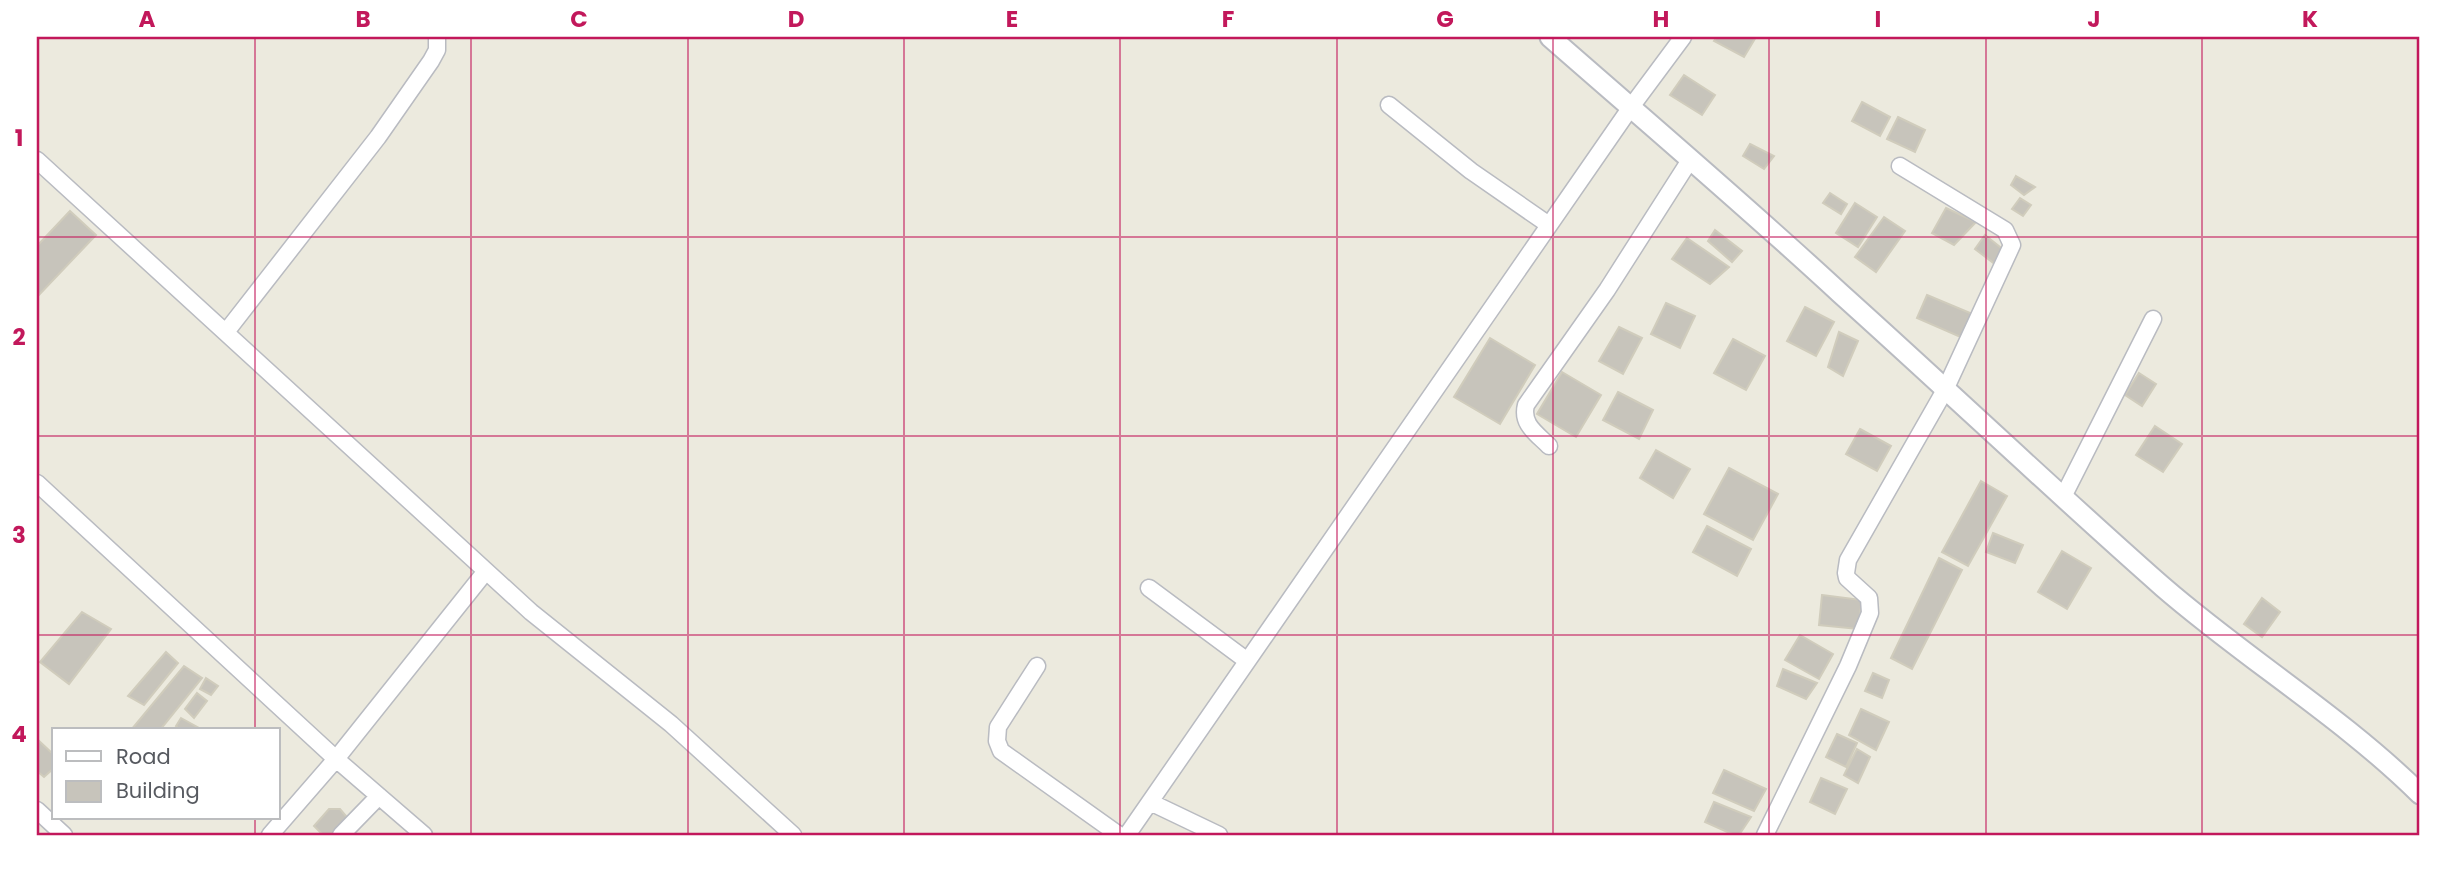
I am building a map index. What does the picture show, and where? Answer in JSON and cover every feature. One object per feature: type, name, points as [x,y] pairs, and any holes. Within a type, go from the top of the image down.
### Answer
[{"type":"street","points":[[226,332],[378,137],[437,50],[437,37]]},
{"type":"street","points":[[1550,37],[1841,293],[2063,498],[2217,632],[2362,742],[2420,794]]},
{"type":"street","points":[[1127,835],[1631,107],[1683,37]]},
{"type":"street","points":[[1389,105],[1471,171],[1549,225]]},
{"type":"street","points":[[37,160],[531,612],[671,724],[793,835]]},
{"type":"street","points":[[1549,446],[1527,425],[1524,418],[1526,405],[1607,290],[1690,160]]},
{"type":"street","points":[[1765,835],[1848,666],[1870,613],[1869,598],[1847,578],[1848,559],[1945,390],[2010,252],[2012,240],[2005,230],[1900,166]]},
{"type":"street","points":[[2063,498],[2153,319]]},
{"type":"street","points":[[37,483],[337,759],[424,835]]},
{"type":"street","points":[[270,835],[337,759],[486,571]]},
{"type":"street","points":[[1149,588],[1247,660]]},
{"type":"street","points":[[1037,666],[998,727],[1001,751],[1119,835]]},
{"type":"street","points":[[341,835],[379,796]]},
{"type":"street","points":[[1150,802],[1219,835]]},
{"type":"street","points":[[37,810],[64,835]]},
{"type":"building","points":[[1717,37],[1756,37],[1744,57],[1714,41]]},
{"type":"building","points":[[1684,75],[1715,95],[1702,115],[1670,95]]},
{"type":"building","points":[[1862,102],[1890,117],[1880,136],[1852,121]]},
{"type":"building","points":[[1898,117],[1925,130],[1915,152],[1887,139]]},
{"type":"building","points":[[1750,144],[1774,156],[1764,169],[1743,156]]},
{"type":"building","points":[[2016,176],[2035,187],[2024,195],[2011,185]]},
{"type":"building","points":[[1830,193],[1847,204],[1841,214],[1823,203]]},
{"type":"building","points":[[2020,198],[2031,205],[2023,216],[2012,209]]},
{"type":"building","points":[[1855,203],[1877,217],[1858,247],[1836,233]]},
{"type":"building","points":[[1946,208],[1976,222],[1954,245],[1932,233]]},
{"type":"building","points":[[70,211],[96,235],[37,297],[37,246]]},
{"type":"building","points":[[1884,217],[1905,231],[1876,272],[1855,257]]},
{"type":"building","points":[[1715,230],[1742,251],[1732,262],[1708,241]]},
{"type":"building","points":[[1985,235],[2005,251],[1996,265],[1975,249]]},
{"type":"building","points":[[1687,238],[1729,267],[1710,284],[1672,259]]},
{"type":"building","points":[[1927,295],[1975,315],[1965,339],[1917,318]]},
{"type":"building","points":[[1666,303],[1695,316],[1680,348],[1651,334]]},
{"type":"building","points":[[1805,307],[1834,322],[1816,356],[1787,341]]},
{"type":"building","points":[[1619,327],[1642,338],[1623,374],[1599,361]]},
{"type":"building","points":[[1839,332],[1858,341],[1843,376],[1828,367]]},
{"type":"building","points":[[1490,338],[1535,365],[1500,424],[1454,397]]},
{"type":"building","points":[[1733,339],[1765,356],[1746,390],[1714,373]]},
{"type":"building","points":[[1562,372],[1601,395],[1576,437],[1537,414]]},
{"type":"building","points":[[2139,373],[2156,384],[2142,406],[2125,395]]},
{"type":"building","points":[[1618,392],[1653,410],[1639,439],[1603,420]]},
{"type":"building","points":[[2155,426],[2182,444],[2163,472],[2136,455]]},
{"type":"building","points":[[1860,429],[1891,446],[1877,471],[1846,454]]},
{"type":"building","points":[[1656,450],[1690,469],[1673,498],[1640,478]]},
{"type":"building","points":[[1729,468],[1778,494],[1753,540],[1704,514]]},
{"type":"building","points":[[1981,481],[2007,496],[1968,566],[1942,552]]},
{"type":"building","points":[[1707,526],[1751,549],[1737,576],[1693,552]]},
{"type":"building","points":[[1993,533],[2023,545],[2015,563],[1986,552]]},
{"type":"building","points":[[2062,551],[2091,568],[2067,609],[2038,592]]},
{"type":"building","points":[[1939,558],[1962,570],[1912,669],[1891,658]]},
{"type":"building","points":[[1822,595],[1862,600],[1858,629],[1819,625]]},
{"type":"building","points":[[2262,598],[2280,612],[2262,637],[2244,624]]},
{"type":"building","points":[[82,612],[111,629],[69,684],[40,662]]},
{"type":"building","points":[[1800,635],[1833,654],[1819,679],[1785,660]]},
{"type":"building","points":[[166,652],[178,663],[144,705],[128,696]]},
{"type":"building","points":[[184,666],[202,678],[162,728],[133,728]]},
{"type":"building","points":[[1783,669],[1817,683],[1806,699],[1777,686]]},
{"type":"building","points":[[1873,673],[1889,680],[1882,698],[1865,691]]},
{"type":"building","points":[[206,678],[218,686],[211,695],[200,689]]},
{"type":"building","points":[[197,693],[207,701],[194,718],[185,709]]},
{"type":"building","points":[[1861,709],[1889,722],[1876,750],[1849,735]]},
{"type":"building","points":[[181,718],[199,728],[178,728],[176,726]]},
{"type":"building","points":[[1837,734],[1857,743],[1846,767],[1826,757]]},
{"type":"building","points":[[37,739],[52,753],[52,770],[44,777],[37,771]]},
{"type":"building","points":[[1857,749],[1870,757],[1858,783],[1844,775]]},
{"type":"building","points":[[1724,770],[1766,789],[1754,811],[1713,793]]},
{"type":"building","points":[[1821,778],[1847,789],[1835,814],[1810,802]]},
{"type":"building","points":[[1714,802],[1751,817],[1739,835],[1705,822]]},
{"type":"building","points":[[329,809],[340,809],[351,822],[336,835],[323,835],[314,826]]}]
